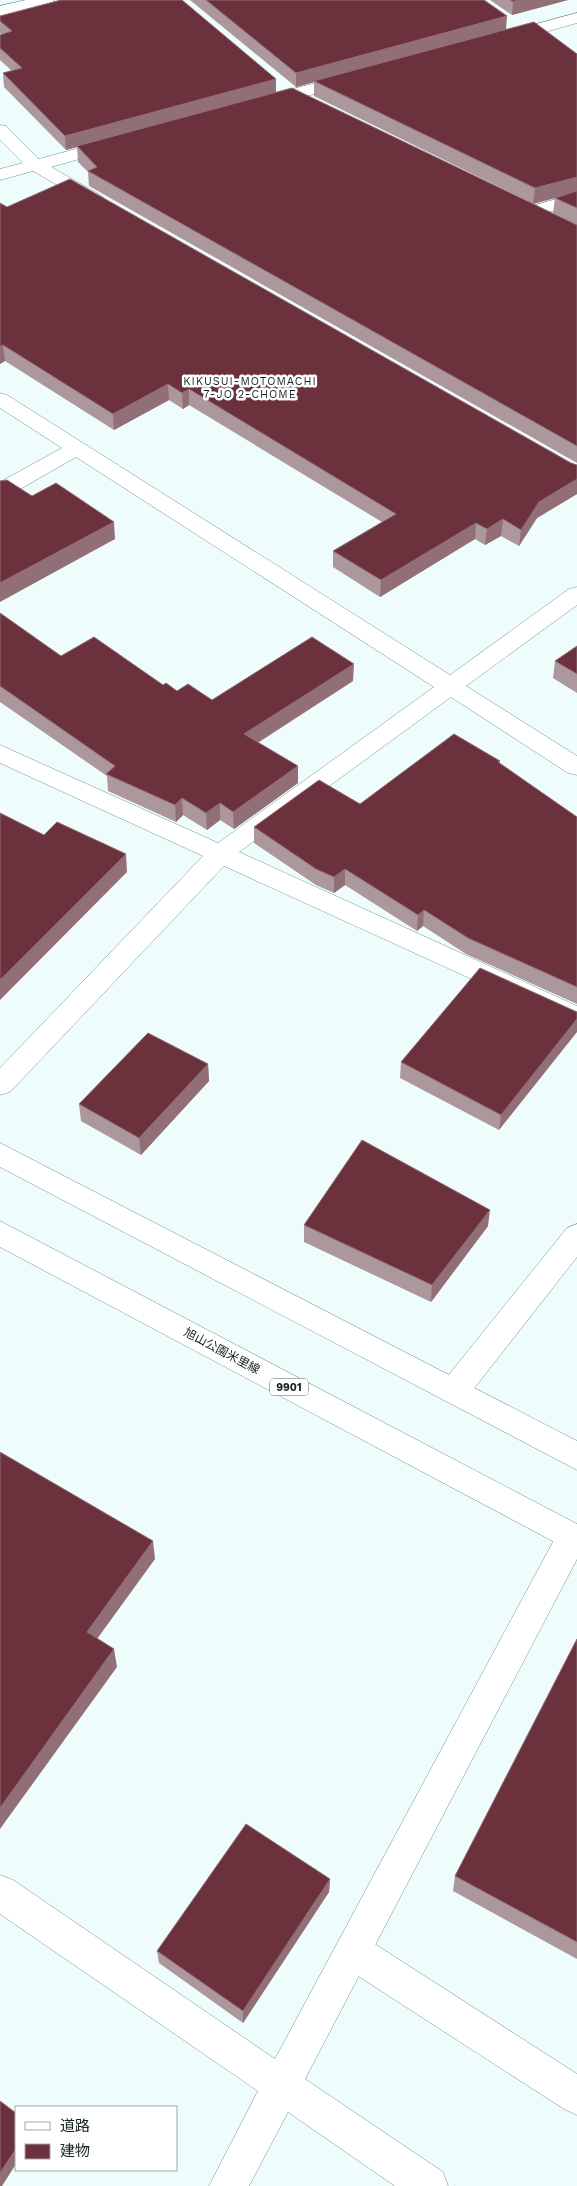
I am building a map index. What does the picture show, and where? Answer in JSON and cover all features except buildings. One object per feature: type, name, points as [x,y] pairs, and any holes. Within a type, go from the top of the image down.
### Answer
[{"type":"street","points":[[0,11],[46,0]]},
{"type":"street","points":[[494,41],[577,18]]},
{"type":"street","points":[[507,22],[523,33]]},
{"type":"street","points":[[244,108],[368,74]]},
{"type":"street","points":[[276,82],[291,94],[318,108]]},
{"type":"street","points":[[0,130],[35,165],[113,210]]},
{"type":"street","points":[[0,175],[130,139]]},
{"type":"street","points":[[532,212],[577,198]]},
{"type":"street","points":[[515,203],[550,221]]},
{"type":"street","points":[[0,399],[577,767]]},
{"type":"street","points":[[0,491],[76,448]]},
{"type":"street","points":[[0,1084],[221,853],[577,594]]},
{"type":"street","points":[[0,753],[577,1017]]},
{"type":"street","points":[[0,1154],[577,1456]]},
{"type":"street","name":"旭山公園米里線","points":[[0,1233],[575,1539]]},
{"type":"street","points":[[454,1391],[577,1236]]},
{"type":"street","points":[[228,2186],[575,1539]]},
{"type":"street","points":[[0,1893],[429,2186]]},
{"type":"street","points":[[354,1952],[577,2096]]},
{"type":"district","name":"KIKUSUI-MOTOMACHI 7-JO 2-CHOME","points":[[250,387]]}]
